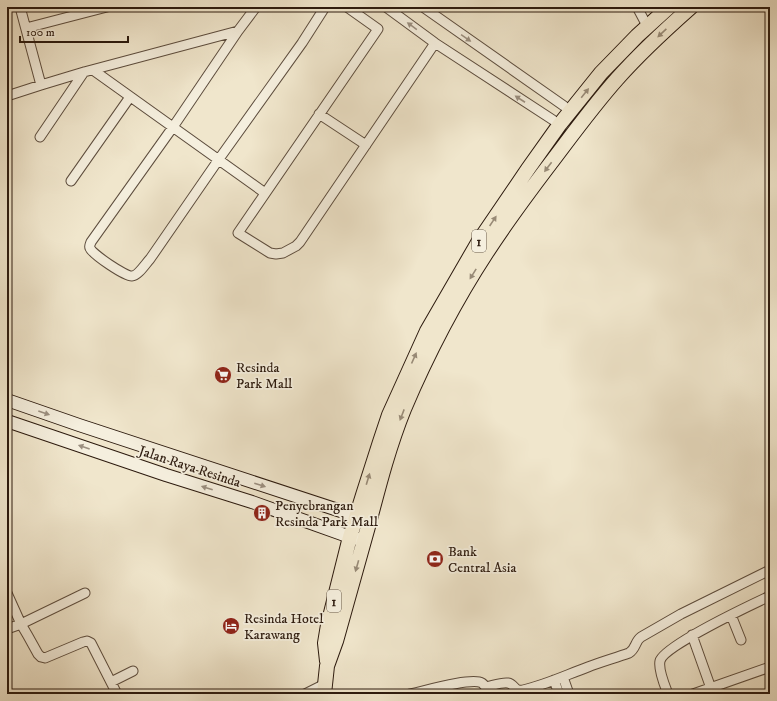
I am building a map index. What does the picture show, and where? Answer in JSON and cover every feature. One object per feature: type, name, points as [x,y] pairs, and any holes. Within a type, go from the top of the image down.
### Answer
[{"type":"main road","name":"1","points":[[357,539],[380,442],[389,415],[427,330],[479,241],[560,124],[601,73],[637,36],[669,7]]},
{"type":"main road","name":"1","points":[[324,689],[327,666],[325,643],[328,625],[357,539],[382,475],[394,435],[404,409],[433,347],[470,279],[540,177],[616,80],[650,44],[691,7]]},
{"type":"street","points":[[20,7],[41,85]]},
{"type":"street","points":[[26,28],[107,7]]},
{"type":"street","points":[[256,7],[91,242],[89,247],[96,255],[129,276],[134,276],[138,273],[150,259],[294,55],[325,7]]},
{"type":"street","points":[[347,7],[378,30],[238,233],[270,253],[283,253],[300,242],[435,42]]},
{"type":"street","points":[[423,7],[564,106]]},
{"type":"street","points":[[637,7],[645,22]]},
{"type":"street","points":[[390,8],[435,42],[553,120]]},
{"type":"street","points":[[7,96],[88,71],[238,31]]},
{"type":"street","points":[[88,71],[130,97],[265,192]]},
{"type":"street","points":[[40,137],[88,71]]},
{"type":"street","points":[[71,181],[130,97]]},
{"type":"street","points":[[319,114],[366,145]]},
{"type":"street","name":"Jalan Raya Resinda","points":[[7,400],[350,514]]},
{"type":"street","name":"Jalan Raya Resinda","points":[[7,421],[166,475],[252,502],[357,539]]},
{"type":"street","points":[[166,475],[172,456]]},
{"type":"street","points":[[410,694],[452,684],[470,682],[484,684],[487,691],[504,683],[509,683],[515,689],[521,691],[558,679],[589,666],[629,653],[641,637],[681,614],[770,570]]},
{"type":"street","points":[[7,593],[21,624],[41,657],[45,658],[87,641],[91,643],[118,694]]},
{"type":"street","points":[[7,629],[21,624],[85,593]]},
{"type":"street","points":[[668,694],[659,666],[660,660],[664,654],[692,636],[770,596]]},
{"type":"street","points":[[731,615],[740,640]]},
{"type":"street","points":[[692,636],[712,691]]},
{"type":"street","points":[[693,694],[712,691],[770,667]]},
{"type":"street","points":[[111,682],[133,671]]},
{"type":"street","points":[[558,679],[559,694]]},
{"type":"street","points":[[558,679],[569,694]]},
{"type":"street","points":[[305,694],[324,689]]},
{"type":"place","name":"Resinda Park Mall","points":[[223,375]]},
{"type":"place","name":"Penyebrangan Resinda Park Mall","points":[[262,513]]},
{"type":"place","name":"Bank Central Asia","points":[[435,559]]},
{"type":"place","name":"Resinda Hotel Karawang","points":[[231,626]]}]
